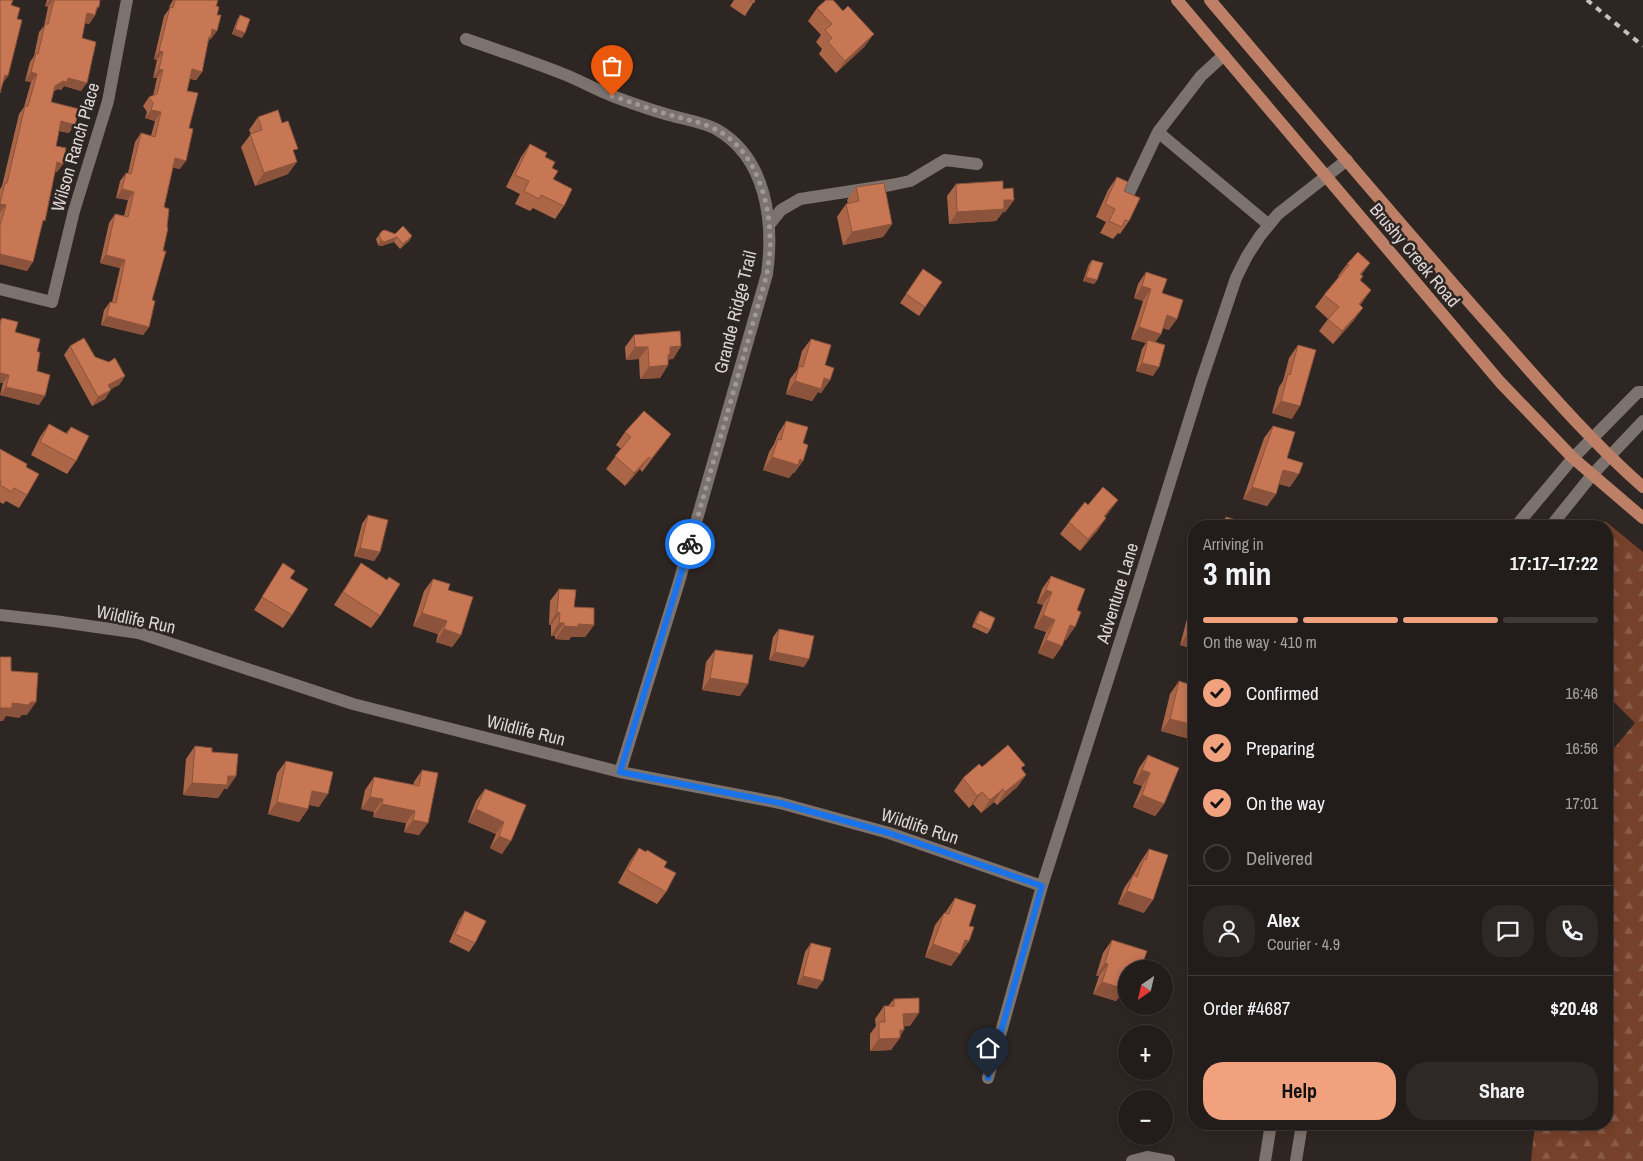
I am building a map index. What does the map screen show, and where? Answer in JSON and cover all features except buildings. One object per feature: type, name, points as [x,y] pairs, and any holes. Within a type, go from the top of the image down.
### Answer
[{"type":"main road","name":"Brushy Creek Road","points":[[1177,0],[1500,382],[1573,458],[1643,518]]},
{"type":"main road","name":"Brushy Creek Road","points":[[1210,0],[1415,240],[1591,440],[1643,487]]},
{"type":"street","name":"Wilson Ranch Place","points":[[0,289],[52,302],[74,211],[108,100],[127,0]]},
{"type":"street","name":"Grande Ridge Trail","points":[[466,39],[532,62],[612,96],[658,112],[699,122],[716,130],[732,141],[750,162],[763,192],[770,225],[770,251],[767,274],[679,582],[620,772]]},
{"type":"street","points":[[1129,193],[1158,132],[1201,76],[1224,55]]},
{"type":"street","points":[[1158,132],[1269,225]]},
{"type":"street","points":[[770,225],[781,210],[800,199],[891,186],[910,181],[945,160],[977,164]]},
{"type":"street","name":"Adventure Lane","points":[[988,1078],[1042,886],[1201,382],[1236,278],[1247,256],[1283,209],[1347,160]]},
{"type":"street","points":[[1521,520],[1573,458],[1638,392],[1643,392]]},
{"type":"street","points":[[1556,520],[1592,475],[1643,421]]},
{"type":"street","name":"Wildlife Run","points":[[0,615],[138,633],[353,704],[620,772],[780,803],[889,833],[1042,886]]},
{"type":"street","points":[[1265,1161],[1270,1130]]},
{"type":"street","points":[[1296,1161],[1301,1130]]},
{"type":"street","points":[[1132,1161],[1147,1157],[1169,1161]]},
{"type":"green space","points":[[1613,528],[1643,552],[1643,1161],[1531,1161],[1534,1130],[1613,1130],[1613,750],[1635,723],[1613,701]]},
{"type":"railway","points":[[1587,0],[1643,46]]},
{"type":"way so far","points":[[612,96],[658,112],[699,122],[716,130],[732,141],[750,162],[760,181],[768,212],[770,251],[767,274],[690,544]]},
{"type":"route","points":[[690,544],[620,772],[780,803],[889,833],[1042,886],[988,1078]]}]
